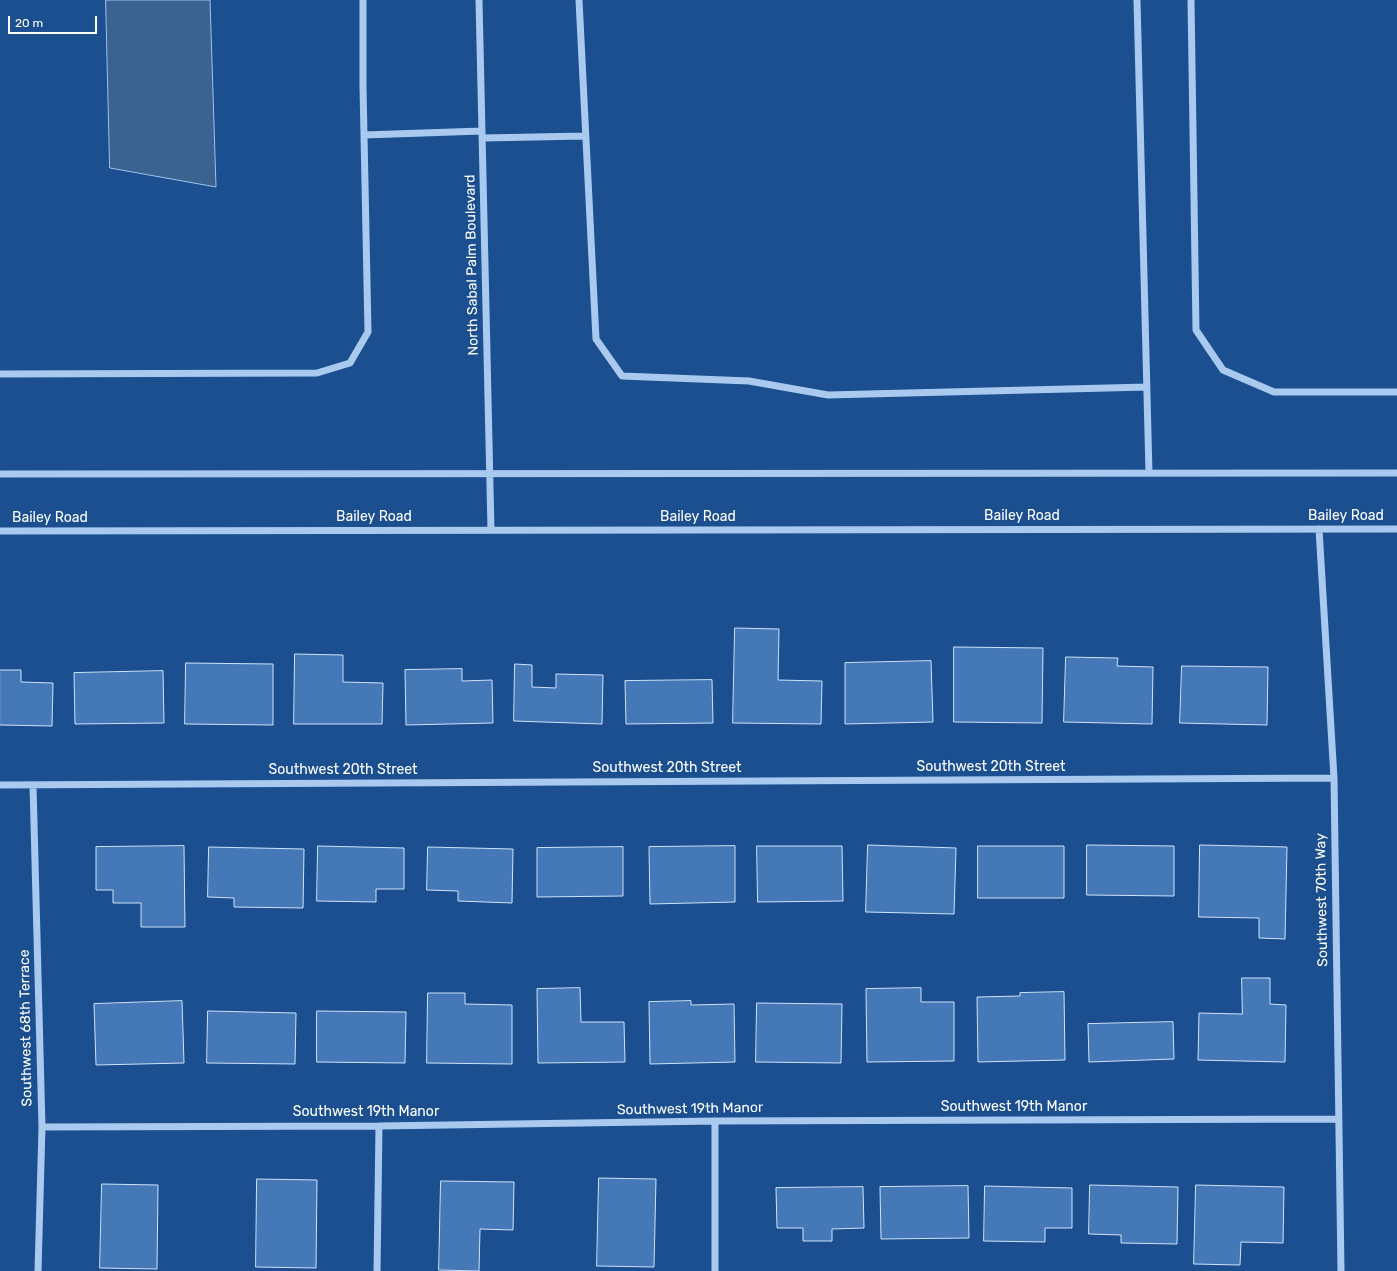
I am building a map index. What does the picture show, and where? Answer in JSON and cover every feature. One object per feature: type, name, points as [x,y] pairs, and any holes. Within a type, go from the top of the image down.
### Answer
[{"type":"street","points":[[0,374],[317,373],[350,363],[368,332],[363,0]]},
{"type":"street","name":"North Sabal Palm Boulevard","points":[[480,0],[491,530]]},
{"type":"street","points":[[579,0],[596,339],[622,376],[749,381],[828,395],[1147,388]]},
{"type":"street","points":[[1137,0],[1150,473]]},
{"type":"street","points":[[1190,0],[1196,330],[1223,370],[1274,392],[1397,392]]},
{"type":"street","points":[[364,135],[586,136]]},
{"type":"street","points":[[0,474],[1397,473]]},
{"type":"street","name":"Southwest 70th Way","points":[[1319,529],[1334,778],[1341,1271]]},
{"type":"street","name":"Bailey Road","points":[[0,531],[1397,529]]},
{"type":"street","name":"Southwest 20th Street","points":[[0,785],[1334,778]]},
{"type":"street","name":"Southwest 68th Terrace","points":[[33,785],[42,1127],[38,1271]]},
{"type":"street","name":"Southwest 19th Manor","points":[[42,1127],[379,1126],[715,1121],[1338,1119]]},
{"type":"street","points":[[715,1121],[715,1271]]},
{"type":"street","points":[[377,1271],[379,1126]]},
{"type":"water","points":[[106,0],[210,0],[216,187],[110,168]]},
{"type":"building","points":[[735,628],[779,629],[778,680],[822,681],[821,724],[733,723]]},
{"type":"building","points":[[954,647],[1043,648],[1042,723],[954,722]]},
{"type":"building","points":[[295,654],[343,655],[343,682],[383,683],[382,724],[294,724]]},
{"type":"building","points":[[1066,657],[1118,658],[1117,666],[1153,667],[1152,724],[1064,722]]},
{"type":"building","points":[[931,661],[933,722],[845,724],[845,663]]},
{"type":"building","points":[[186,663],[273,664],[273,725],[185,724]]},
{"type":"building","points":[[515,664],[532,665],[532,687],[556,688],[556,674],[603,675],[602,724],[514,721]]},
{"type":"building","points":[[1182,666],[1268,667],[1267,725],[1180,723]]},
{"type":"building","points":[[462,669],[462,681],[492,680],[493,723],[406,725],[405,670]]},
{"type":"building","points":[[0,670],[21,670],[21,682],[53,683],[52,726],[0,725]]},
{"type":"building","points":[[163,671],[164,723],[75,724],[74,673]]},
{"type":"building","points":[[712,680],[713,723],[626,724],[625,681]]},
{"type":"building","points":[[868,845],[956,848],[954,914],[866,912]]},
{"type":"building","points":[[1087,845],[1174,846],[1174,896],[1087,895]]},
{"type":"building","points":[[1200,845],[1287,847],[1285,939],[1259,938],[1259,918],[1199,917]]},
{"type":"building","points":[[184,846],[185,927],[141,927],[141,903],[113,903],[113,890],[96,890],[96,847]]},
{"type":"building","points":[[318,846],[404,848],[404,889],[376,889],[376,902],[317,901]]},
{"type":"building","points":[[735,846],[735,902],[650,904],[649,847]]},
{"type":"building","points":[[757,846],[842,846],[843,901],[758,902]]},
{"type":"building","points":[[978,846],[1064,846],[1064,898],[978,898]]},
{"type":"building","points":[[209,847],[304,849],[303,908],[234,907],[234,898],[208,897]]},
{"type":"building","points":[[428,847],[513,849],[512,903],[458,901],[458,891],[427,890]]},
{"type":"building","points":[[623,847],[623,896],[537,897],[537,848]]},
{"type":"building","points":[[1242,978],[1270,978],[1270,1004],[1286,1005],[1285,1062],[1198,1060],[1199,1013],[1242,1014]]},
{"type":"building","points":[[580,988],[581,1022],[624,1022],[625,1062],[538,1063],[537,989]]},
{"type":"building","points":[[921,988],[921,1002],[954,1002],[954,1061],[867,1062],[866,989]]},
{"type":"building","points":[[1064,992],[1065,1060],[978,1062],[977,997],[1020,996],[1020,993]]},
{"type":"building","points":[[428,993],[465,993],[465,1004],[512,1005],[512,1064],[427,1063]]},
{"type":"building","points":[[182,1001],[184,1063],[96,1065],[94,1004]]},
{"type":"building","points":[[691,1001],[691,1005],[734,1004],[735,1062],[650,1064],[649,1002]]},
{"type":"building","points":[[757,1003],[842,1004],[841,1063],[756,1062]]},
{"type":"building","points":[[208,1011],[296,1013],[295,1064],[207,1063]]},
{"type":"building","points":[[317,1011],[406,1012],[405,1063],[317,1062]]},
{"type":"building","points":[[1173,1022],[1174,1059],[1089,1062],[1088,1024]]},
{"type":"building","points":[[599,1178],[656,1179],[654,1267],[597,1266]]},
{"type":"building","points":[[257,1179],[317,1180],[316,1268],[256,1267]]},
{"type":"building","points":[[441,1181],[514,1182],[513,1230],[480,1229],[479,1271],[439,1270]]},
{"type":"building","points":[[102,1184],[158,1185],[157,1269],[100,1268]]},
{"type":"building","points":[[1090,1185],[1178,1187],[1177,1244],[1121,1243],[1121,1235],[1089,1234]]},
{"type":"building","points":[[1196,1185],[1284,1187],[1283,1243],[1241,1242],[1240,1265],[1194,1264]]},
{"type":"building","points":[[968,1186],[969,1238],[881,1239],[880,1187]]},
{"type":"building","points":[[985,1186],[1072,1188],[1072,1228],[1045,1228],[1045,1242],[984,1241]]},
{"type":"building","points":[[863,1187],[864,1228],[832,1229],[832,1241],[803,1241],[803,1228],[777,1228],[776,1188]]}]
